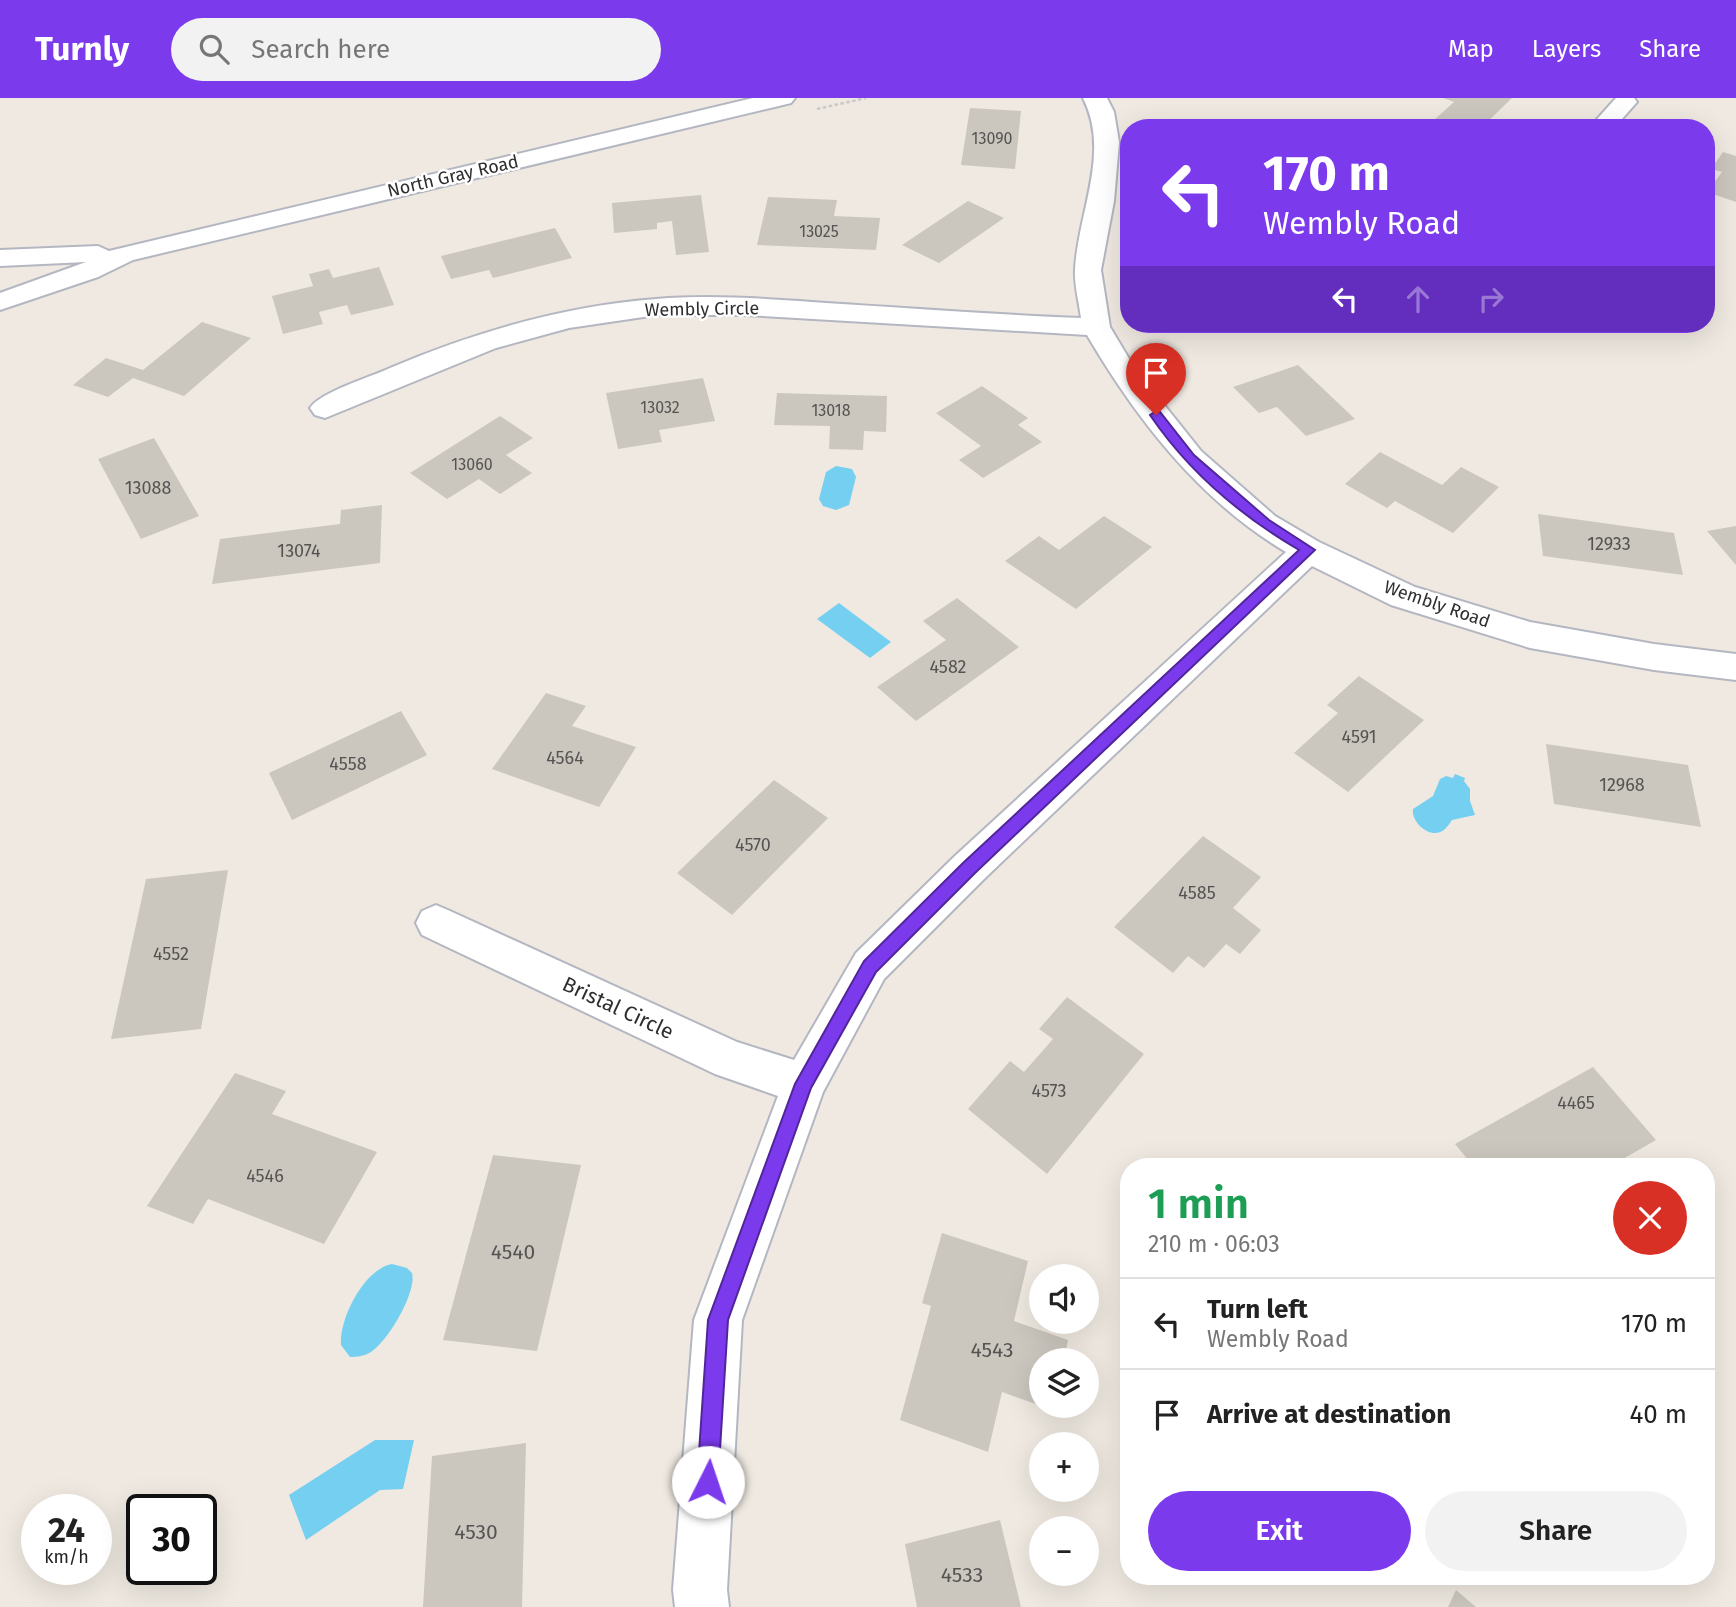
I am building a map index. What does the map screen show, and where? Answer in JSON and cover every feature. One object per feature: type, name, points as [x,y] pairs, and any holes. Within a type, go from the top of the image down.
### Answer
[{"type":"street","name":"North Gray Road","points":[[0,258],[124,254],[783,98]]},
{"type":"street","name":"Wembly Road","points":[[1095,98],[1102,112],[1114,202],[1088,270],[1096,327],[1123,372],[1189,458],[1264,524],[1308,550],[1403,596],[1530,635],[1654,657],[1736,667]]},
{"type":"street","points":[[1609,119],[1625,102]]},
{"type":"street","name":"North Gray Road","points":[[0,302],[89,271],[124,254]]},
{"type":"street","name":"Wembly Circle","points":[[325,408],[422,364],[489,340],[566,320],[655,307],[767,308],[1096,327]]},
{"type":"street","points":[[702,1607],[700,1590],[718,1320],[804,1084],[870,967],[969,868],[1308,550]]},
{"type":"street","name":"Bristal Circle","points":[[436,923],[730,1060],[804,1084]]},
{"type":"water","points":[[836,466],[852,469],[856,477],[849,505],[836,510],[823,506],[819,499],[826,472]]},
{"type":"water","points":[[839,603],[891,642],[870,658],[817,619]]},
{"type":"water","points":[[1455,774],[1465,778],[1475,815],[1452,820],[1440,832],[1423,829],[1415,820],[1413,809],[1433,796],[1440,779],[1446,776],[1453,778]]},
{"type":"water","points":[[392,1264],[407,1268],[412,1273],[406,1303],[393,1327],[378,1346],[366,1354],[350,1357],[341,1345],[341,1334],[349,1309],[372,1275]]},
{"type":"water","points":[[375,1440],[414,1440],[403,1489],[380,1490],[306,1540],[289,1495]]},
{"type":"building","points":[[1443,98],[1512,98],[1490,119],[1435,119],[1454,102]]},
{"type":"building","points":[[970,108],[1021,111],[1015,169],[961,165]]},
{"type":"building","points":[[1723,152],[1736,156],[1736,202],[1715,195],[1715,181],[1722,172],[1715,170],[1715,163]]},
{"type":"building","points":[[701,195],[709,252],[676,255],[672,221],[657,223],[657,229],[614,233],[612,203]]},
{"type":"building","points":[[768,197],[837,200],[834,216],[880,218],[876,250],[757,245]]},
{"type":"building","points":[[968,201],[1004,218],[939,263],[902,245]]},
{"type":"building","points":[[555,228],[572,258],[493,278],[489,270],[451,279],[441,256]]},
{"type":"building","points":[[379,267],[394,305],[351,315],[347,305],[319,312],[323,324],[283,334],[272,296],[313,286],[309,274],[329,269],[333,278]]},
{"type":"building","points":[[202,322],[251,338],[184,396],[133,378],[108,397],[73,385],[106,358],[143,370]]},
{"type":"building","points":[[1298,365],[1355,419],[1306,436],[1277,407],[1259,413],[1233,387]]},
{"type":"building","points":[[703,378],[715,421],[659,430],[662,442],[618,449],[606,393]]},
{"type":"building","points":[[982,386],[1028,418],[1018,425],[1042,442],[983,478],[959,460],[981,446],[936,413]]},
{"type":"building","points":[[777,393],[887,396],[886,432],[864,431],[863,450],[829,449],[830,426],[774,425]]},
{"type":"building","points":[[500,416],[533,438],[506,455],[532,473],[500,494],[479,479],[447,499],[410,473]]},
{"type":"building","points":[[154,438],[199,516],[141,539],[98,459]]},
{"type":"building","points":[[1380,452],[1442,485],[1461,467],[1499,487],[1453,533],[1395,501],[1387,508],[1345,484]]},
{"type":"building","points":[[382,505],[380,563],[212,584],[220,539],[340,524],[341,510]]},
{"type":"building","points":[[1538,514],[1674,533],[1683,575],[1543,556]]},
{"type":"building","points":[[1104,516],[1152,547],[1076,609],[1005,561],[1039,536],[1059,550]]},
{"type":"building","points":[[1736,526],[1736,565],[1707,531]]},
{"type":"building","points":[[957,598],[1019,647],[916,721],[877,687],[946,640],[923,621]]},
{"type":"building","points":[[1359,676],[1424,720],[1348,792],[1294,753],[1338,713],[1327,705]]},
{"type":"building","points":[[546,693],[586,706],[572,726],[636,747],[599,807],[492,769]]},
{"type":"building","points":[[401,711],[427,755],[292,820],[269,773]]},
{"type":"building","points":[[1546,744],[1688,765],[1701,827],[1554,804]]},
{"type":"building","points":[[774,780],[828,818],[732,915],[677,873]]},
{"type":"building","points":[[1203,836],[1261,877],[1233,908],[1261,930],[1240,954],[1226,944],[1204,968],[1188,956],[1173,973],[1114,927]]},
{"type":"building","points":[[228,870],[201,1029],[111,1039],[146,879]]},
{"type":"building","points":[[1067,997],[1144,1054],[1047,1174],[968,1109],[1010,1061],[1024,1072],[1053,1039],[1039,1029]]},
{"type":"building","points":[[1593,1067],[1656,1140],[1625,1158],[1467,1158],[1455,1144]]},
{"type":"building","points":[[235,1073],[286,1091],[272,1114],[377,1152],[324,1244],[208,1199],[193,1224],[147,1206]]},
{"type":"building","points":[[493,1155],[581,1165],[537,1351],[443,1340]]},
{"type":"building","points":[[942,1233],[1028,1261],[1014,1321],[1029,1326],[1029,1334],[1051,1334],[1068,1340],[1066,1348],[1029,1348],[1029,1402],[1002,1392],[988,1452],[900,1420],[931,1306],[922,1303]]},
{"type":"building","points":[[526,1443],[522,1607],[423,1607],[432,1456]]},
{"type":"building","points":[[1000,1520],[1021,1607],[917,1607],[905,1544]]},
{"type":"building","points":[[1456,1590],[1476,1607],[1448,1607]]},
{"type":"route","points":[[708,1482],[718,1320],[804,1084],[870,967],[969,868],[1277,582],[1308,550],[1264,524],[1189,458],[1156,415]]}]
